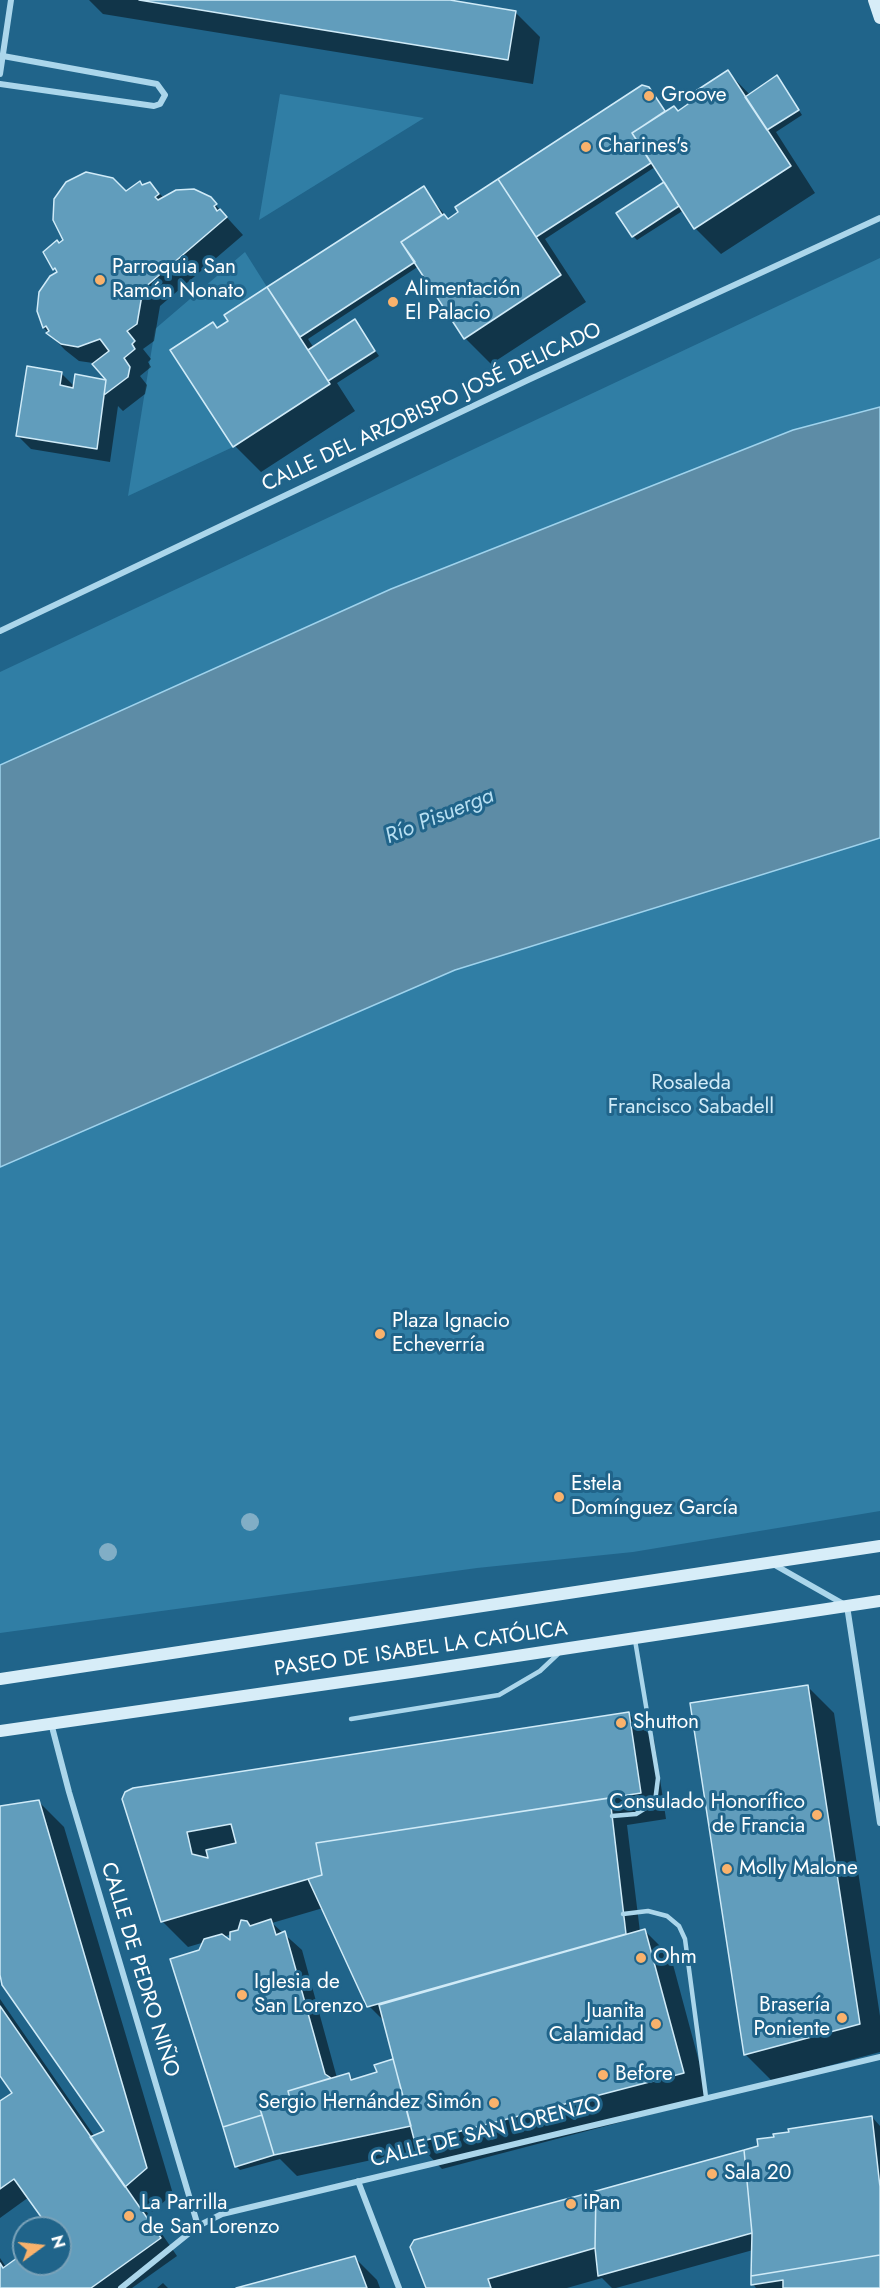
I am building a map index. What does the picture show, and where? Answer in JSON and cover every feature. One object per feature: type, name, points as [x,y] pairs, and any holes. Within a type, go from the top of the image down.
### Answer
[{"type":"main road","points":[[874,0],[880,18]]},
{"type":"main road","name":"PASEO DE ISABEL LA CATÓLICA","points":[[0,1679],[880,1546]]},
{"type":"main road","name":"PASEO DE ISABEL LA CATÓLICA","points":[[0,1731],[880,1601]]},
{"type":"street","points":[[0,74],[11,0]]},
{"type":"street","points":[[0,84],[154,106],[160,104],[165,95],[157,84],[3,56]]},
{"type":"street","name":"CALLE DEL ARZOBISPO JOSÉ DELICADO","points":[[0,631],[528,380],[880,218]]},
{"type":"street","points":[[770,1562],[847,1606],[880,1823]]},
{"type":"street","name":"CALLE DE PEDRO NIÑO","points":[[51,1723],[72,1803],[198,2226]]},
{"type":"street","name":"CALLE DE SAN LORENZO","points":[[121,2288],[198,2226],[222,2214],[880,2057]]},
{"type":"street","points":[[358,2181],[399,2288]]},
{"type":"lane","points":[[612,1816],[636,1814],[655,1802],[658,1778],[634,1638]]},
{"type":"lane","points":[[351,1719],[499,1695],[540,1671],[562,1649]]},
{"type":"lane","points":[[623,1914],[648,1911],[667,1916],[682,1932],[706,2097]]},
{"type":"green space","points":[[280,94],[424,118],[259,220]]},
{"type":"green space","points":[[245,252],[267,287],[225,315],[228,321],[171,350],[233,447],[128,496],[155,329]]},
{"type":"green space","points":[[880,258],[880,407],[793,430],[391,589],[0,765],[0,672]]},
{"type":"green space","name":"Rosaleda Francisco Sabadell","points":[[880,838],[880,1511],[633,1552],[477,1568],[0,1633],[0,1167],[455,970]]},
{"type":"water","name":"Río Pisuerga","points":[[880,407],[880,838],[455,970],[0,1167],[0,765],[391,589],[793,430]]},
{"type":"building","points":[[139,0],[450,0],[516,11],[508,60]]},
{"type":"building","points":[[728,70],[791,166],[694,229],[632,133],[674,106],[678,111],[688,104],[685,98]]},
{"type":"building","points":[[777,75],[799,110],[767,130],[745,97]]},
{"type":"building","points":[[642,85],[649,87],[665,111],[632,133],[651,163],[536,237],[498,179]]},
{"type":"building","name":"Parroquia San Ramón Nonato","points":[[86,172],[113,178],[126,191],[140,181],[142,185],[150,182],[159,194],[155,197],[158,200],[176,190],[194,189],[211,197],[217,204],[214,206],[217,211],[220,209],[227,217],[143,289],[137,324],[127,331],[135,341],[132,344],[135,349],[124,358],[130,367],[128,377],[104,395],[106,380],[92,364],[109,351],[100,339],[78,347],[61,344],[46,333],[49,331],[46,326],[43,328],[37,311],[39,292],[50,276],[57,272],[55,268],[53,270],[43,252],[57,240],[59,243],[63,240],[53,220],[54,199],[66,182]]},
{"type":"building","points":[[498,179],[561,275],[464,339],[401,242],[444,214],[448,219],[458,212],[455,207]]},
{"type":"building","points":[[664,182],[679,206],[632,237],[616,213]]},
{"type":"building","points":[[424,186],[442,215],[401,242],[415,262],[300,337],[267,287]]},
{"type":"building","points":[[267,287],[330,384],[233,447],[170,350],[213,322],[217,328],[228,321],[224,315]]},
{"type":"building","points":[[355,319],[375,351],[328,381],[308,350]]},
{"type":"building","points":[[27,366],[62,372],[60,385],[73,388],[75,374],[106,380],[97,449],[16,436]]},
{"type":"building","points":[[808,1685],[860,2024],[744,2055],[690,1703]]},
{"type":"building","points":[[629,1712],[641,1793],[316,1843],[322,1875],[161,1922],[122,1799],[125,1792],[133,1788]],"holes":[[[231,1824],[236,1843],[206,1850],[208,1858],[192,1854],[187,1832]]]},
{"type":"building","points":[[610,1798],[626,1934],[367,2007],[308,1879],[322,1875],[316,1843]]},
{"type":"building","points":[[39,1800],[147,2168],[125,2187],[90,2137],[104,2131],[2,1985],[0,1975],[0,1806]]},
{"type":"building","name":"Iglesia de San Lorenzo","points":[[271,1919],[276,1935],[285,1931],[325,2074],[331,2078],[288,2091],[290,2099],[260,2109],[262,2115],[223,2127],[170,1959],[199,1950],[204,1939],[222,1934],[230,1940],[230,1932],[238,1930],[241,1920],[247,1921],[250,1926]]},
{"type":"building","points":[[645,1929],[684,2073],[415,2143],[379,2005]]},
{"type":"building","points":[[0,2006],[161,2238],[91,2288],[0,2288],[0,2263],[3,2268],[12,2262],[12,2276],[72,2276],[72,2216],[40,2216],[14,2179],[0,2189],[0,2101],[12,2093],[0,2076]]},
{"type":"building","points":[[393,2059],[411,2126],[274,2155],[260,2109],[290,2099],[288,2091],[349,2073],[351,2080],[377,2072],[374,2065]]},
{"type":"building","points":[[262,2115],[274,2155],[235,2167],[223,2127]]},
{"type":"building","points":[[872,2116],[880,2187],[880,2255],[751,2276],[752,2233],[744,2150],[758,2146],[757,2139],[774,2137],[773,2134],[789,2132],[788,2129]]},
{"type":"building","points":[[744,2150],[752,2233],[598,2276],[595,2248],[596,2191]]},
{"type":"building","points":[[596,2191],[595,2248],[488,2279],[491,2288],[426,2288],[410,2247],[414,2240]]},
{"type":"building","points":[[880,2255],[880,2288],[783,2288],[783,2280],[751,2285],[751,2276]]},
{"type":"building","points":[[355,2256],[367,2288],[236,2288]]},
{"type":"place","name":"Groove","points":[[649,96]]},
{"type":"place","name":"Charines's","points":[[586,147]]},
{"type":"place","name":"Parroquia San Ramón Nonato","points":[[100,280]]},
{"type":"place","name":"Alimentación El Palacio","points":[[393,302]]},
{"type":"place","name":"Plaza Ignacio Echeverría","points":[[380,1334]]},
{"type":"place","name":"Estela Domínguez García","points":[[559,1497]]},
{"type":"place","name":"Shutton","points":[[621,1723]]},
{"type":"place","name":"Consulado Honorífico de Francia","points":[[817,1815]]},
{"type":"place","name":"Molly Malone","points":[[727,1869]]},
{"type":"place","name":"Ohm","points":[[641,1958]]},
{"type":"place","name":"Iglesia de San Lorenzo","points":[[242,1995]]},
{"type":"place","name":"Brasería Poniente","points":[[842,2018]]},
{"type":"place","name":"Juanita Calamidad","points":[[656,2024]]},
{"type":"place","name":"Before","points":[[603,2075]]},
{"type":"place","name":"Sergio Hernández Simón","points":[[494,2103]]},
{"type":"place","name":"Sala 20","points":[[712,2174]]},
{"type":"place","name":"iPan","points":[[571,2204]]},
{"type":"place","name":"La Parrilla de San Lorenzo","points":[[129,2216]]}]
